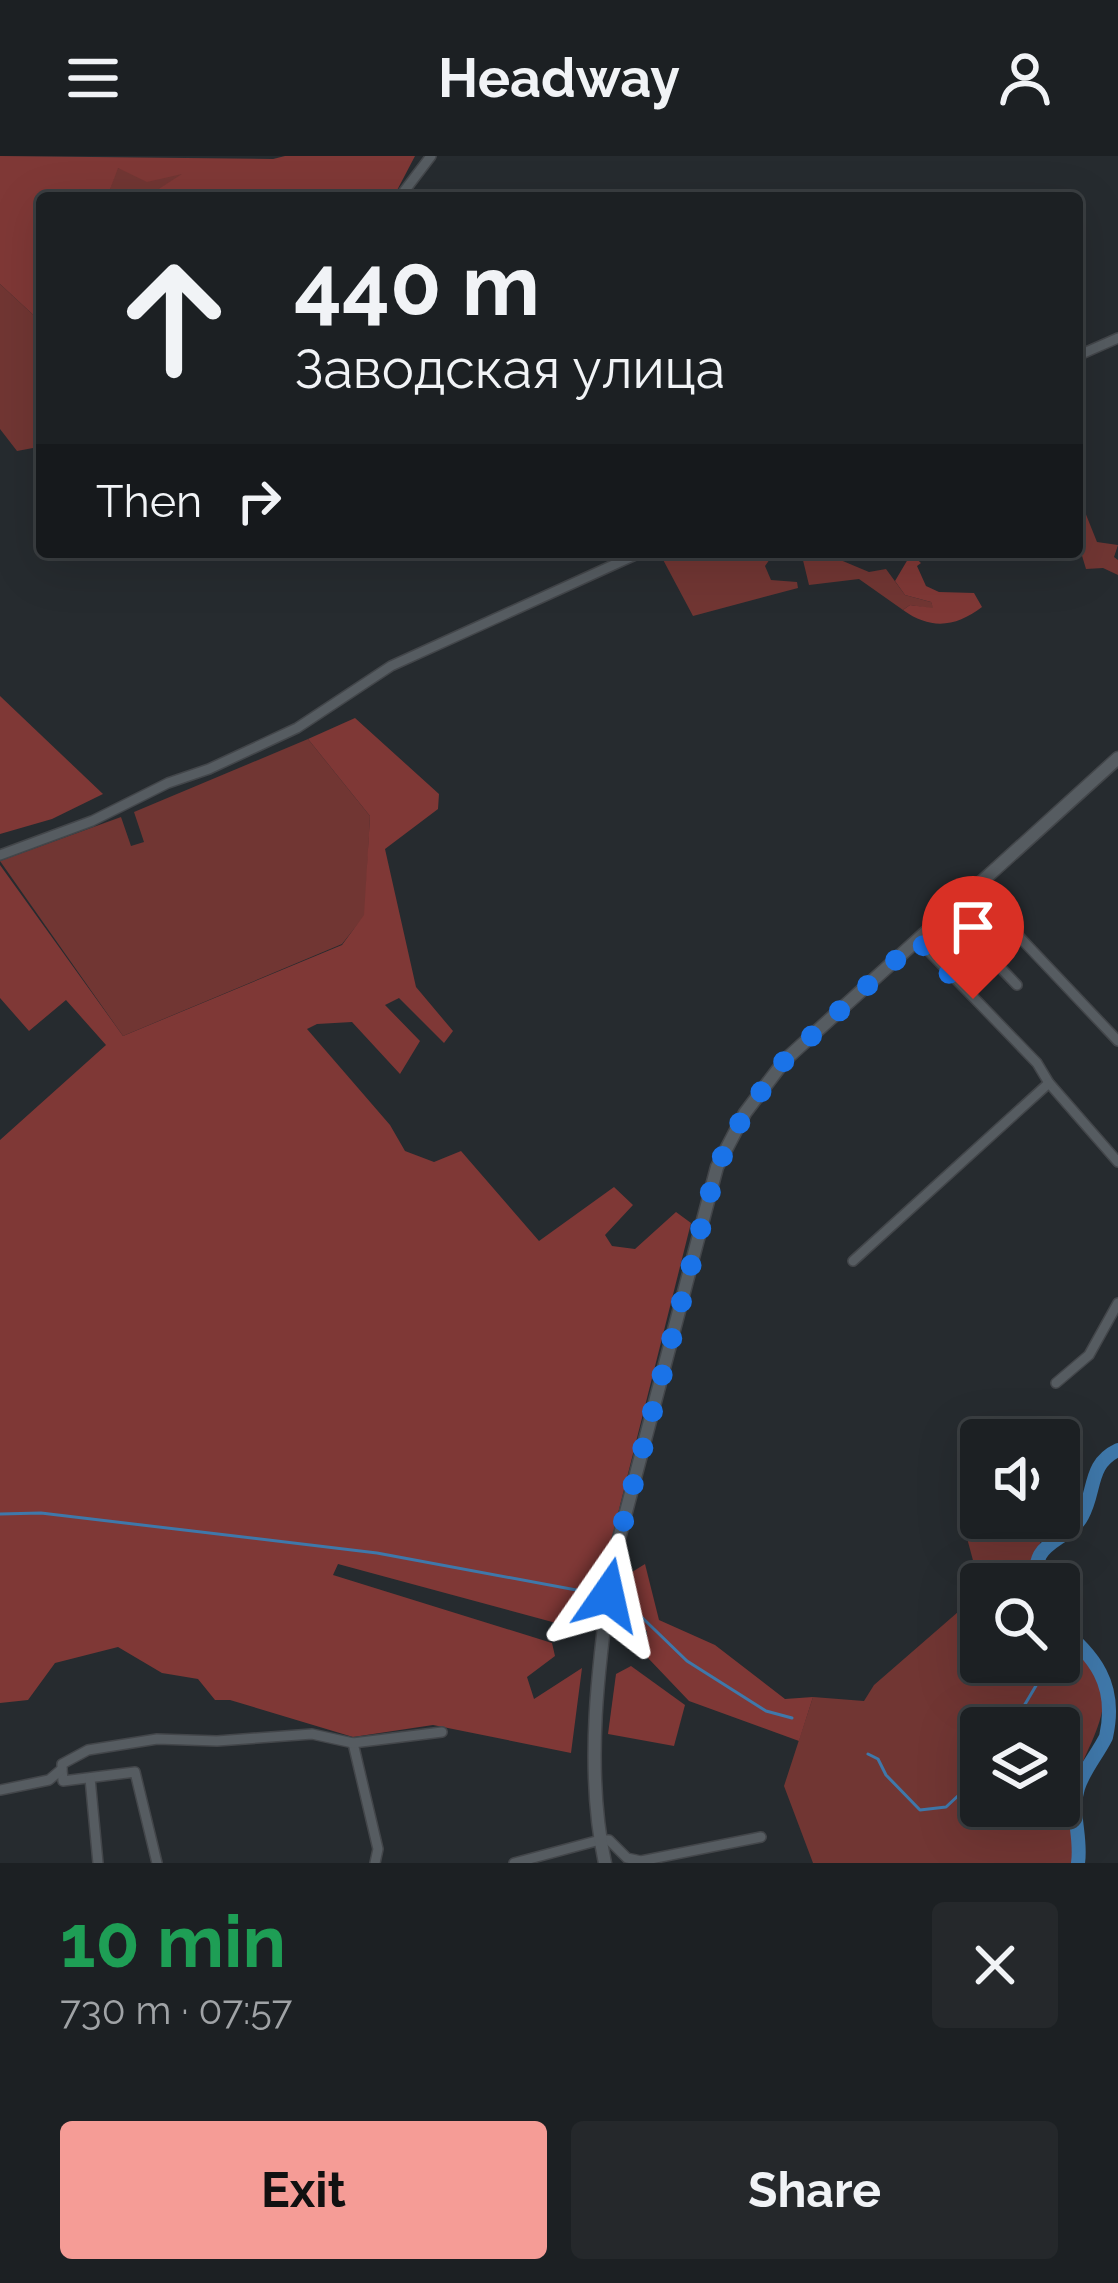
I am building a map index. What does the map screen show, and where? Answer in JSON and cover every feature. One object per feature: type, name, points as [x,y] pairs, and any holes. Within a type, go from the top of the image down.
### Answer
[{"type":"main road","points":[[604,1863],[596,1753],[612,1565],[717,1167],[745,1113],[785,1060],[1118,758]]},
{"type":"street","points":[[404,192],[431,156]]},
{"type":"street","points":[[1083,353],[1118,338]]},
{"type":"street","points":[[0,855],[92,820],[297,728],[392,666],[629,558]]},
{"type":"street","points":[[974,889],[1118,1041]]},
{"type":"street","points":[[948,913],[1017,986]]},
{"type":"street","points":[[918,940],[1037,1063],[1049,1084],[1118,1162]]},
{"type":"street","points":[[853,1262],[1049,1084]]},
{"type":"street","points":[[1056,1383],[1088,1354],[1118,1303]]},
{"type":"street","points":[[157,1863],[134,1772],[63,1781],[62,1764],[88,1750],[124,1743],[312,1733],[353,1743],[442,1732]]},
{"type":"street","points":[[124,1743],[128,1772]]},
{"type":"street","points":[[353,1743],[378,1850],[375,1863]]},
{"type":"street","points":[[0,1790],[49,1780],[62,1769]]},
{"type":"street","points":[[90,1778],[98,1863]]},
{"type":"street","points":[[514,1863],[600,1840],[610,1840],[627,1858],[640,1861],[694,1857],[761,1838]]},
{"type":"shaded area","points":[[0,156],[415,156],[396,192],[154,192],[182,174],[147,182],[118,168],[109,192],[36,192],[36,317],[0,284]]},
{"type":"shaded area","points":[[117,168],[187,172],[154,192],[109,192]]},
{"type":"shaded area","points":[[0,284],[36,317],[36,451],[17,451],[0,429]]},
{"type":"shaded area","points":[[1085,512],[1097,542],[1118,545],[1114,557],[1118,575],[1103,568],[1086,569]]},
{"type":"shaded area","points":[[662,558],[771,558],[765,566],[771,580],[797,582],[798,588],[693,616]]},
{"type":"shaded area","points":[[802,558],[838,558],[869,572],[886,569],[905,595],[931,602],[934,609],[910,605],[903,610],[859,579],[809,585]]},
{"type":"shaded area","points":[[909,558],[915,558],[926,586],[939,592],[974,593],[982,607],[944,624],[924,621],[903,610],[910,605],[933,608],[931,602],[905,595],[895,581]]},
{"type":"shaded area","points":[[0,696],[103,794],[52,819],[0,834]]},
{"type":"shaded area","points":[[355,718],[439,794],[438,809],[385,849],[416,987],[453,1031],[444,1043],[399,998],[385,1005],[420,1041],[400,1074],[352,1022],[307,1029],[390,1125],[405,1151],[434,1162],[461,1151],[539,1241],[614,1187],[633,1205],[605,1235],[612,1246],[635,1249],[676,1212],[691,1223],[593,1613],[556,1623],[338,1564],[333,1575],[552,1643],[555,1656],[527,1677],[534,1699],[582,1668],[571,1753],[433,1725],[353,1737],[230,1700],[215,1700],[198,1679],[162,1673],[118,1647],[55,1663],[28,1700],[0,1703],[0,1140],[106,1045],[66,1000],[29,1031],[0,998],[0,865],[123,1036],[342,945],[364,915],[370,816],[308,739]]},
{"type":"shaded area","points":[[308,739],[370,816],[365,915],[342,944],[123,1036],[0,861],[121,817],[131,846],[144,842],[134,812]]},
{"type":"shaded area","points":[[967,1539],[1045,1539],[1033,1563],[974,1563]]},
{"type":"shaded area","points":[[645,1564],[659,1620],[715,1645],[785,1699],[813,1697],[799,1741],[689,1701],[648,1658],[647,1631],[613,1621],[619,1580]]},
{"type":"shaded area","points":[[960,1610],[960,1683],[1080,1683],[1080,1649],[1093,1659],[1104,1697],[1098,1727],[1080,1770],[1080,1707],[960,1707],[960,1827],[1073,1827],[1074,1863],[813,1863],[784,1786],[813,1697],[864,1701],[874,1685]]},
{"type":"shaded area","points":[[631,1666],[685,1705],[674,1746],[608,1734],[616,1674]]},
{"type":"waterway","points":[[1038,1563],[1049,1545],[1078,1522],[1097,1470],[1118,1450]]},
{"type":"waterway","points":[[0,1514],[41,1513],[377,1553],[587,1592]]},
{"type":"waterway","points":[[624,1600],[687,1661],[766,1711],[792,1718]]},
{"type":"waterway","points":[[1078,1863],[1076,1797],[1106,1737],[1109,1718],[1106,1686],[1080,1646]]},
{"type":"waterway","points":[[1023,1707],[1038,1683]]},
{"type":"waterway","points":[[868,1754],[878,1759],[886,1775],[920,1810],[946,1807],[960,1794]]},
{"type":"route","points":[[608,1595],[717,1167],[745,1113],[785,1060],[918,940],[973,999]]}]
